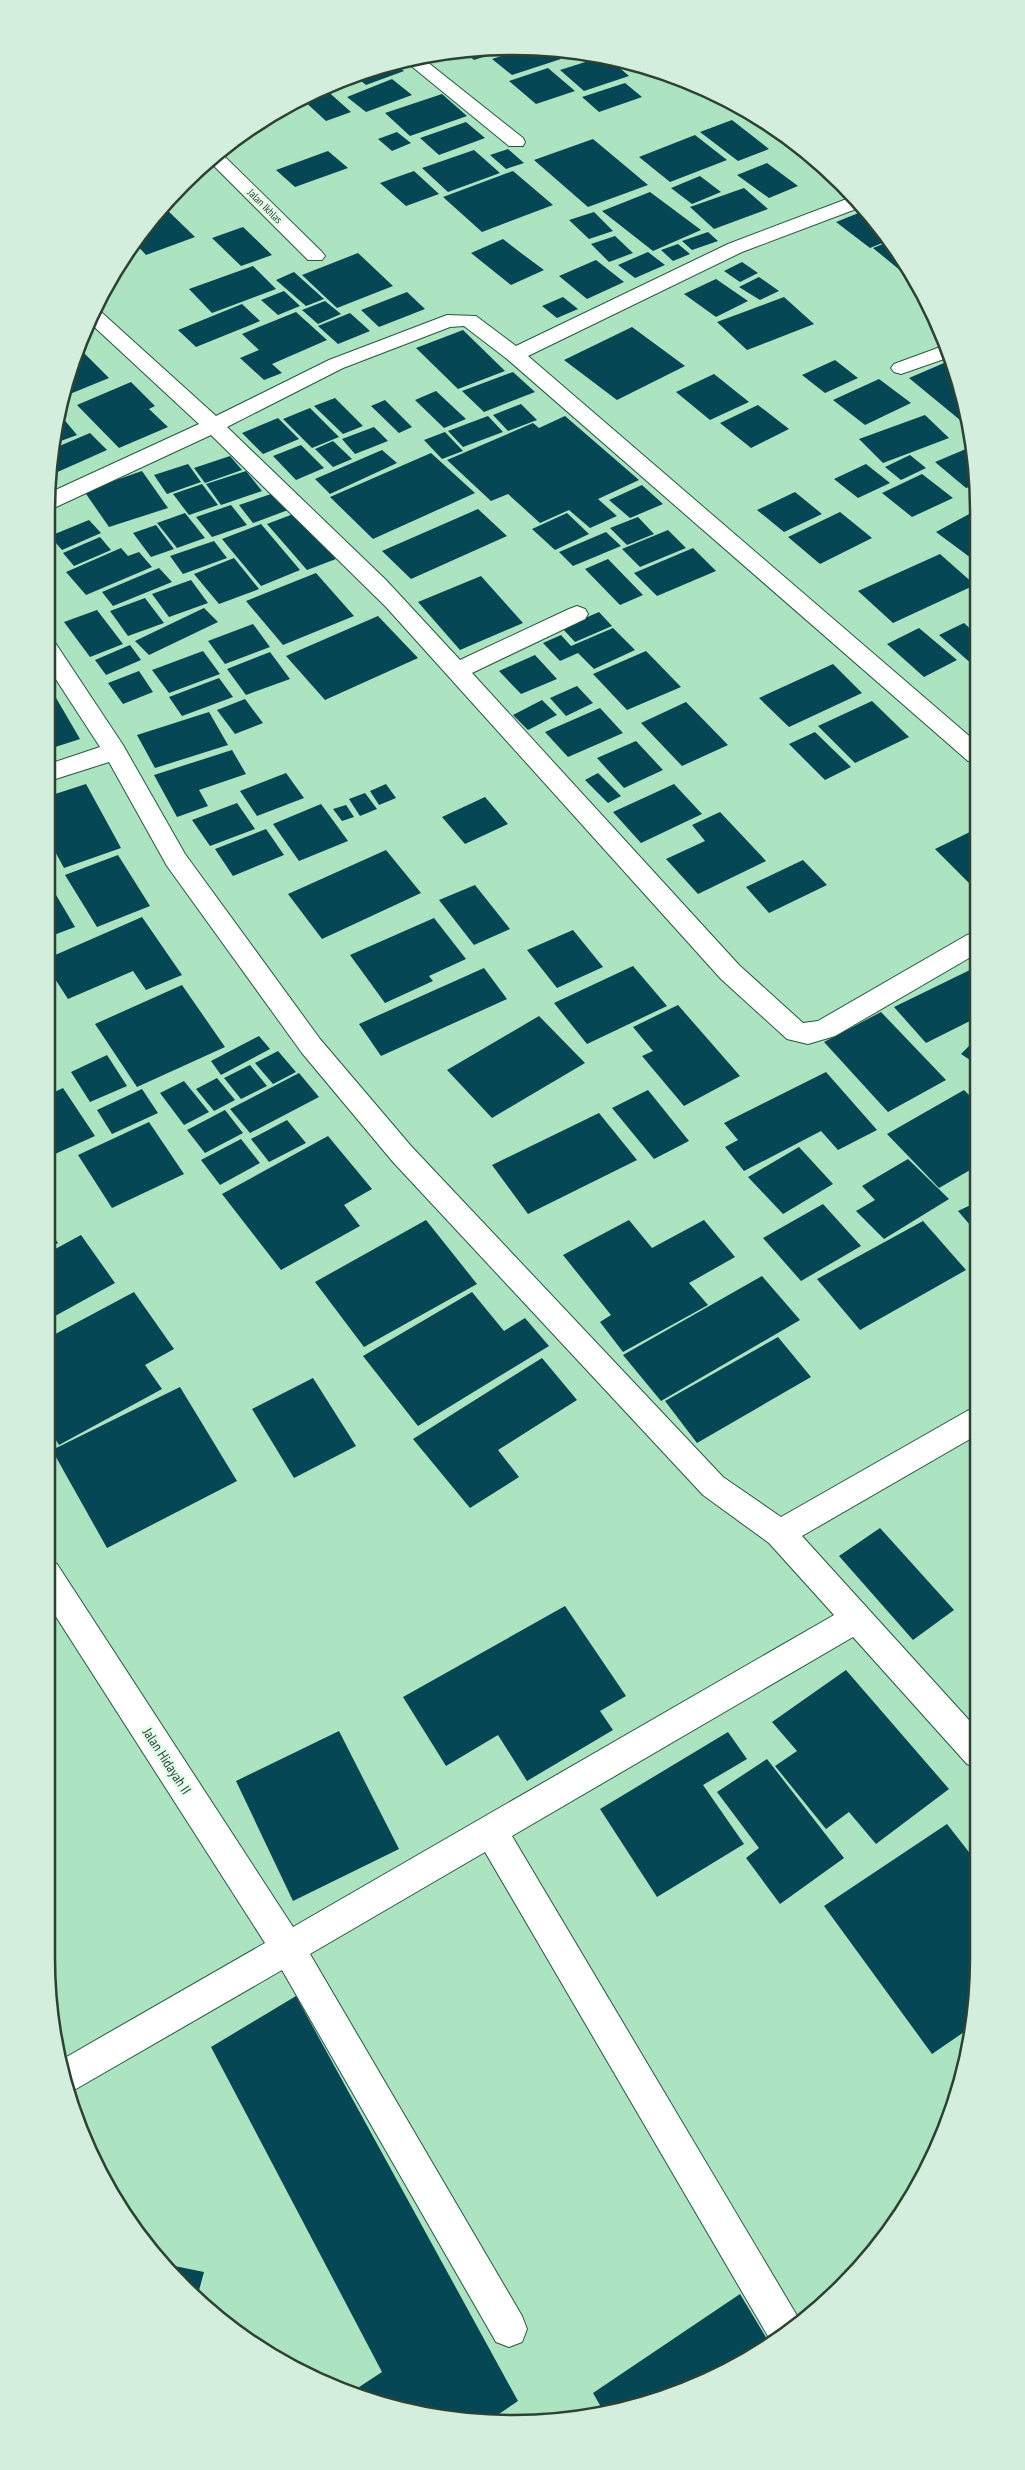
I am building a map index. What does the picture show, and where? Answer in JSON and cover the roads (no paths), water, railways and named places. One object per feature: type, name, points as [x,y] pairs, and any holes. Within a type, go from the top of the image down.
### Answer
[{"type":"street","points":[[419,65],[516,142]]},
{"type":"street","name":"Jalan Ikhlas","points":[[220,161],[314,256]]},
{"type":"street","points":[[514,355],[735,248],[850,204]]},
{"type":"street","points":[[98,319],[214,424],[418,624],[457,670],[730,972],[796,1032],[808,1034],[826,1029],[970,945]]},
{"type":"street","points":[[55,498],[336,364],[453,320],[469,320],[514,355],[970,750]]},
{"type":"street","points":[[901,368],[941,353]]},
{"type":"street","points":[[457,670],[577,614]]},
{"type":"street","points":[[55,660],[115,751],[176,860],[311,1046],[402,1154],[712,1486],[780,1533],[970,1744]]},
{"type":"street","points":[[55,771],[115,751]]},
{"type":"street","points":[[780,1533],[970,1424]]},
{"type":"street","name":"Jalan Hidayah II","points":[[55,1588],[288,1948],[509,2329]]},
{"type":"street","points":[[71,2074],[857,1618]]},
{"type":"street","points":[[491,1831],[783,2326]]}]
